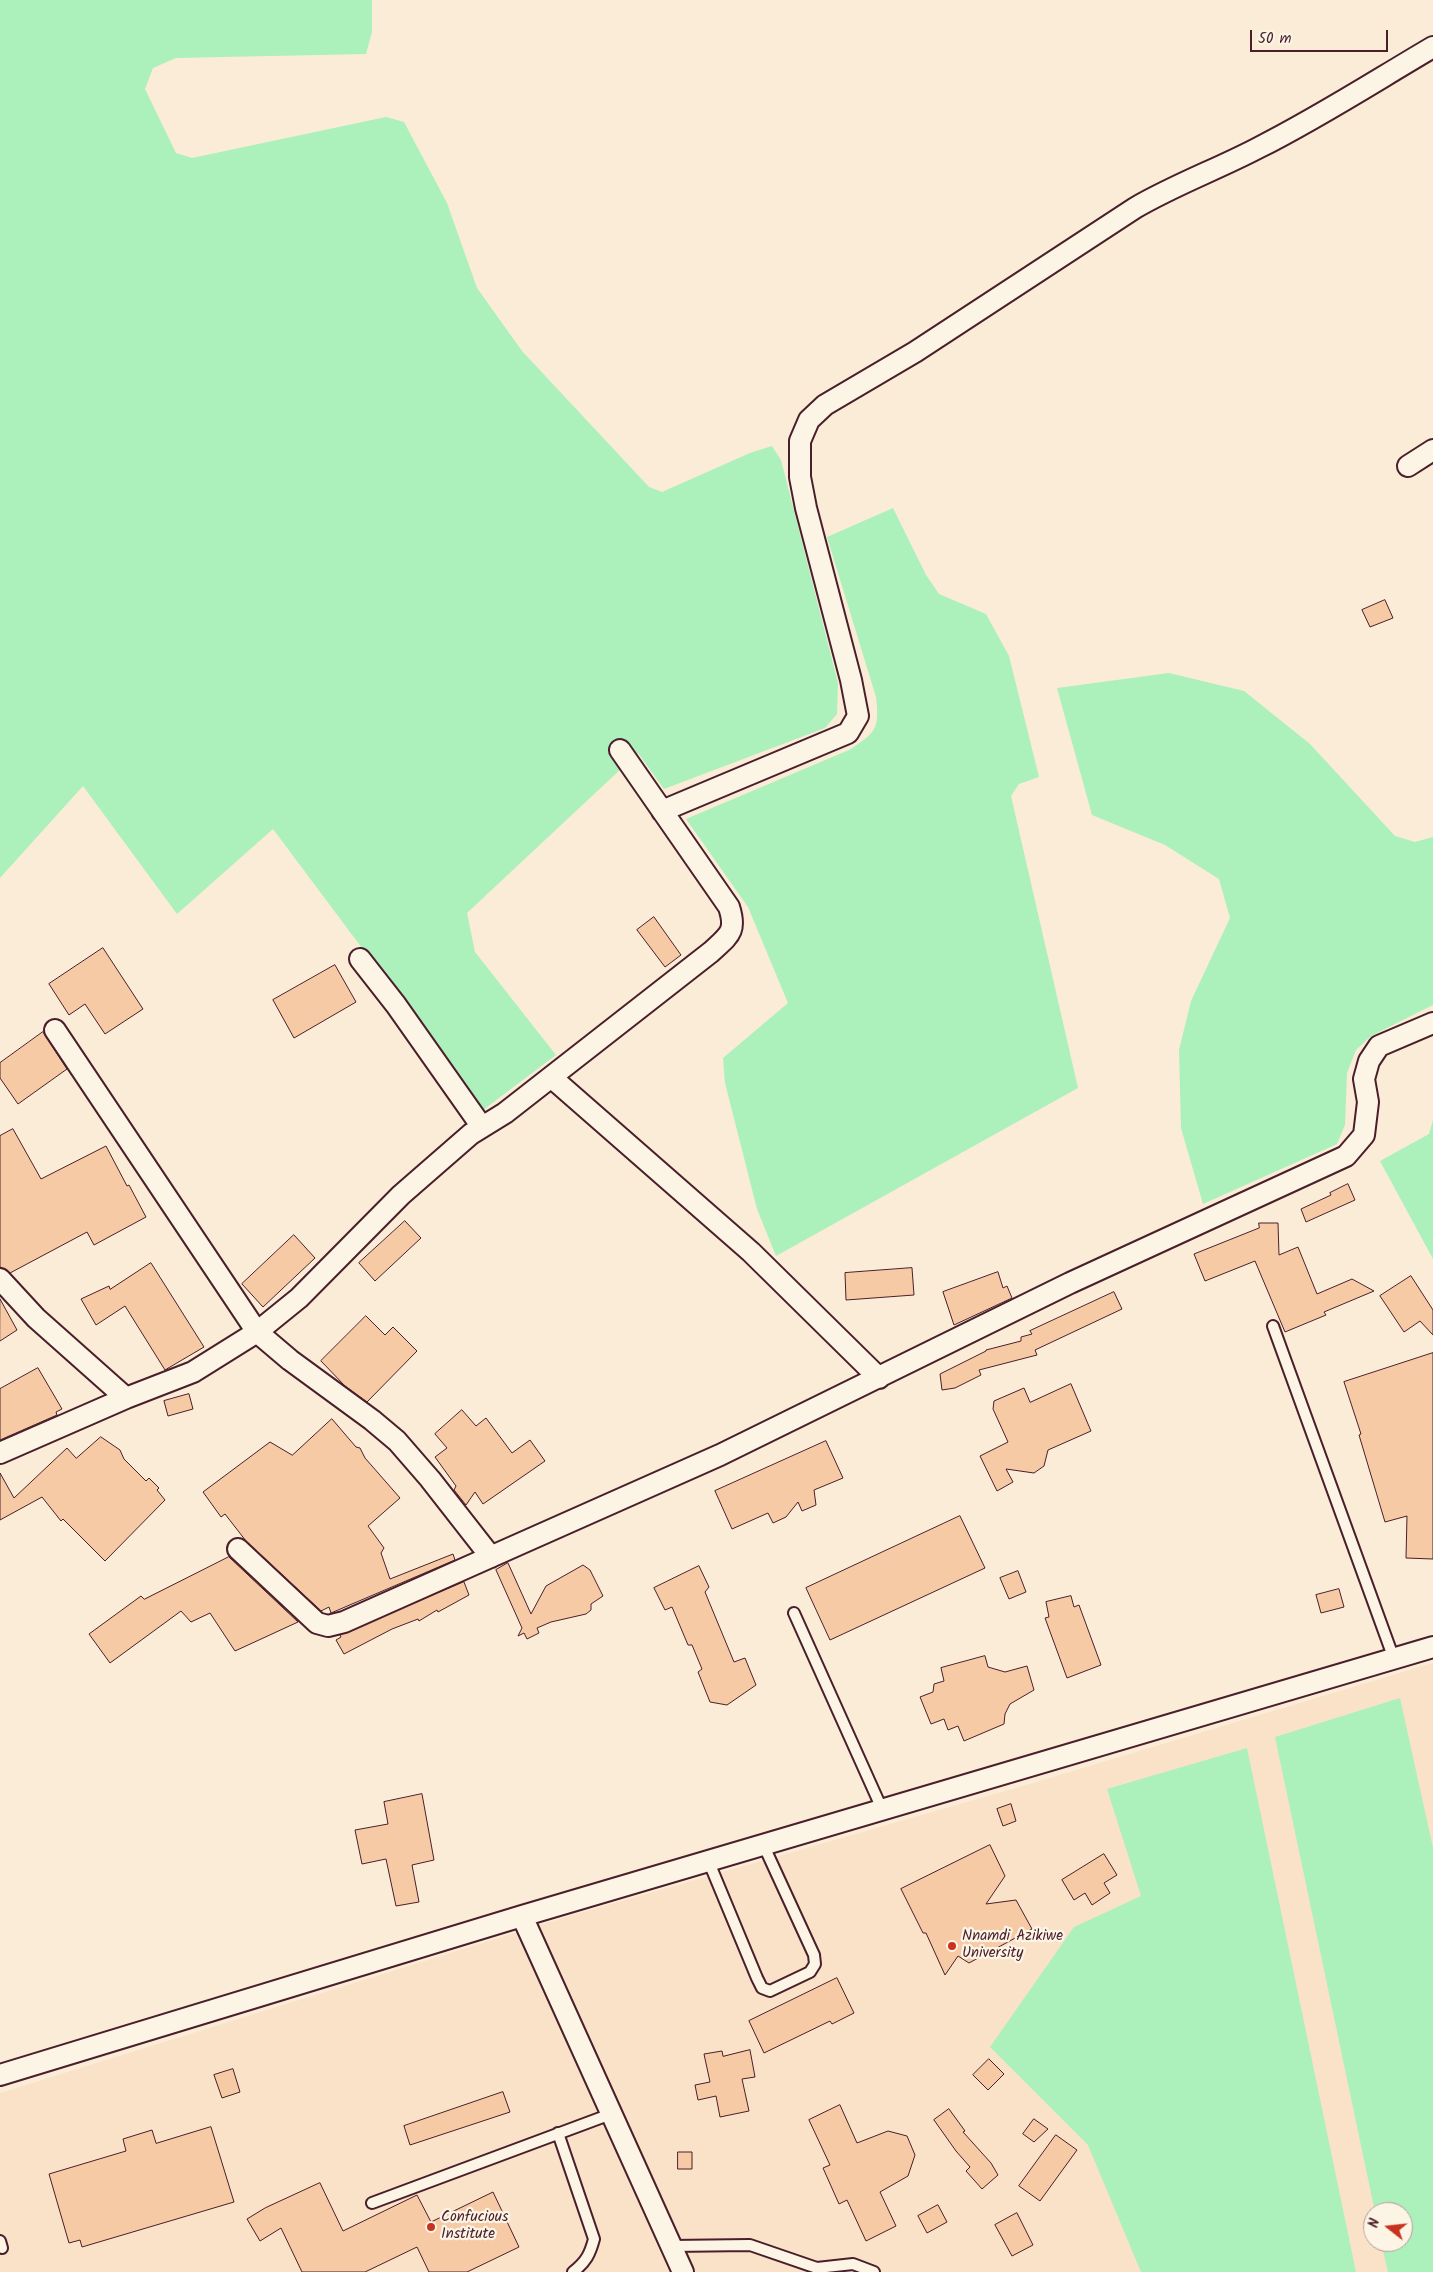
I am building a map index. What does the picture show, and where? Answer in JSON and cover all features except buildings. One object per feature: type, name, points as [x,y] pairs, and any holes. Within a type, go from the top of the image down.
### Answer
[{"type":"street","points":[[662,811],[848,733],[858,716],[852,680],[806,508],[800,477],[800,441],[809,420],[824,406],[915,352],[1135,208],[1164,191],[1260,148],[1433,47]]},
{"type":"street","points":[[1408,466],[1433,450]]},
{"type":"street","points":[[0,1453],[126,1398],[193,1372],[257,1332],[299,1298],[402,1194],[471,1134],[505,1113],[711,952],[730,934],[734,922],[729,907],[620,750]]},
{"type":"street","points":[[360,959],[396,1005],[482,1127]]},
{"type":"street","points":[[238,1549],[316,1623],[328,1626],[344,1622],[720,1455],[1070,1283],[1346,1156],[1364,1135],[1368,1102],[1364,1079],[1369,1061],[1379,1046],[1433,1023]]},
{"type":"street","points":[[55,1030],[257,1332],[290,1360],[372,1420],[397,1441],[430,1479],[491,1557]]},
{"type":"street","points":[[551,1077],[751,1252],[879,1378]]},
{"type":"street","points":[[0,1279],[36,1318],[126,1398]]},
{"type":"street","points":[[0,2075],[708,1860],[1433,1647]]},
{"type":"street","points":[[522,1916],[683,2272]]},
{"type":"lane","points":[[1273,1326],[1394,1658]]},
{"type":"lane","points":[[794,1613],[882,1809]]},
{"type":"lane","points":[[708,1860],[757,1978],[762,1988],[770,1991],[810,1972],[815,1964],[814,1955],[763,1844]]},
{"type":"lane","points":[[372,2203],[611,2114]]},
{"type":"lane","points":[[558,2133],[594,2239],[590,2255],[573,2272]]},
{"type":"lane","points":[[671,2246],[750,2246],[817,2268],[853,2264],[874,2272]]},
{"type":"shaded area","name":"Nnamdi Azikiwe University","points":[[1433,1663],[1433,2272],[0,2272],[0,2093],[566,1917],[1033,1783]]},
{"type":"green space","points":[[0,0],[372,0],[372,32],[366,54],[176,58],[153,68],[145,89],[176,153],[192,158],[386,117],[404,122],[447,203],[477,288],[522,351],[649,487],[662,492],[750,453],[772,446],[781,460],[838,683],[837,714],[825,728],[664,789],[638,753],[467,913],[475,952],[556,1055],[483,1110],[273,829],[177,914],[83,786],[0,878]]},
{"type":"green space","points":[[893,508],[926,575],[939,594],[986,614],[1009,656],[1039,777],[1019,784],[1011,796],[1078,1088],[776,1256],[757,1209],[725,1083],[723,1058],[788,1003],[748,907],[686,819],[849,750],[874,730],[877,717],[876,697],[827,537]]},
{"type":"green space","points":[[1169,673],[1244,691],[1310,744],[1395,836],[1415,842],[1433,837],[1433,1005],[1371,1036],[1356,1050],[1347,1073],[1345,1125],[1337,1144],[1203,1204],[1181,1128],[1179,1050],[1191,1001],[1230,918],[1219,879],[1165,845],[1092,815],[1057,688]]},
{"type":"green space","points":[[1433,1120],[1433,1259],[1380,1161],[1429,1134]]},
{"type":"green space","points":[[1400,1698],[1433,1848],[1433,2272],[1388,2272],[1383,2252],[1413,2252],[1413,2202],[1373,2202],[1275,1737]]},
{"type":"green space","points":[[1247,1748],[1356,2272],[1141,2272],[1088,2145],[990,2047],[1074,1927],[1141,1896],[1107,1789]]},
{"type":"place","name":"Nnamdi Azikiwe University","points":[[952,1946]]},
{"type":"place","name":"Confucious Institute","points":[[431,2227]]}]
